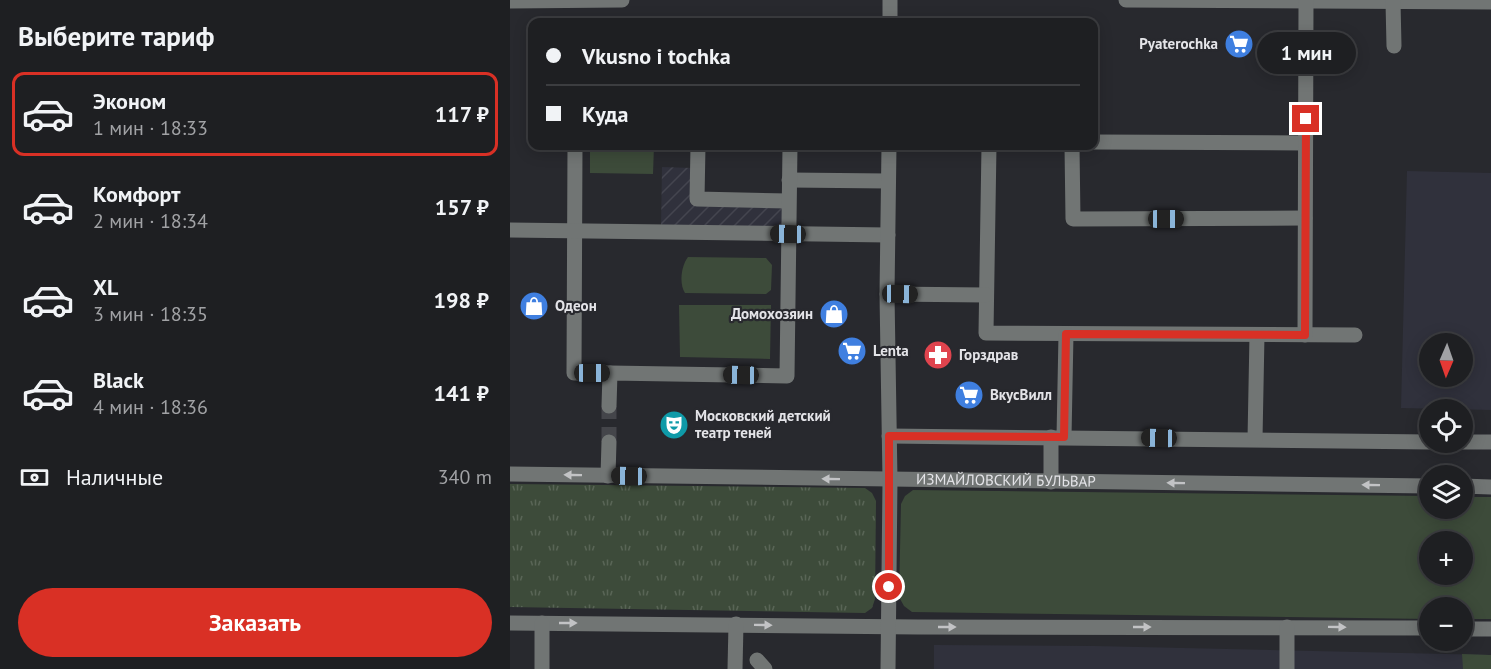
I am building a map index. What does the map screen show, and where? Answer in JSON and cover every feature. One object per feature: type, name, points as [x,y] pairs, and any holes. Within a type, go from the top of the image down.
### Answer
[{"type":"street","points":[[510,1],[622,0]]},
{"type":"street","points":[[890,0],[890,18]]},
{"type":"street","points":[[1126,0],[1491,3]]},
{"type":"street","points":[[1305,335],[1306,2]]},
{"type":"street","points":[[1393,2],[1394,46]]},
{"type":"street","points":[[1098,142],[1305,143]]},
{"type":"street","points":[[575,150],[574,373],[787,376],[790,150]]},
{"type":"street","points":[[698,150],[697,199],[788,201]]},
{"type":"street","points":[[888,669],[889,150]]},
{"type":"street","points":[[989,150],[986,333],[1305,335],[1339,331],[1355,335]]},
{"type":"street","points":[[1072,150],[1073,219],[1305,218]]},
{"type":"street","points":[[789,180],[888,181]]},
{"type":"street","points":[[510,230],[888,235]]},
{"type":"street","points":[[887,294],[986,295]]},
{"type":"street","points":[[1051,482],[1058,437],[1066,334]]},
{"type":"street","points":[[1255,439],[1257,335]]},
{"type":"street","points":[[609,406],[610,373]]},
{"type":"street","points":[[889,436],[1419,442]]},
{"type":"street","points":[[608,476],[609,442]]},
{"type":"street","points":[[1473,442],[1491,442]]},
{"type":"street","name":"ИЗМАЙЛОВСКИЙ БУЛЬВАР","points":[[510,474],[1419,486]]},
{"type":"street","points":[[1473,486],[1491,487]]},
{"type":"street","points":[[510,623],[1419,628]]},
{"type":"street","points":[[542,623],[542,669]]},
{"type":"street","points":[[735,669],[736,624]]},
{"type":"street","points":[[1287,627],[1287,669]]},
{"type":"street","points":[[1473,629],[1491,629]]},
{"type":"shaded area","points":[[662,167],[693,168],[693,203],[784,205],[784,229],[661,228]]},
{"type":"shaded area","points":[[1407,171],[1491,173],[1491,410],[1473,410],[1473,399],[1419,399],[1419,408],[1401,408]]},
{"type":"shaded area","points":[[934,645],[1095,646],[1491,655],[1491,669],[934,669]]},
{"type":"green space","points":[[590,150],[654,150],[653,174],[590,173]]},
{"type":"green space","points":[[688,257],[766,258],[772,265],[771,290],[766,294],[685,293],[682,275]]},
{"type":"green space","points":[[679,305],[771,305],[770,359],[680,357]]},
{"type":"green space","points":[[510,484],[865,488],[872,493],[876,501],[875,599],[872,608],[865,613],[510,607]]},
{"type":"green space","points":[[913,490],[1419,496],[1419,519],[1473,519],[1473,497],[1491,497],[1491,619],[1473,619],[1473,597],[1419,597],[1419,619],[912,612],[904,606],[899,597],[901,504],[905,496]]},
{"type":"green space","points":[[1462,654],[1491,655],[1491,669],[1463,669]]},
{"type":"tunnel","points":[[609,406],[609,442]]},
{"type":"place","name":"Pyaterochka","points":[[1239,44]]},
{"type":"place","name":"Одеон","points":[[534,306]]},
{"type":"place","name":"Домохозяин","points":[[834,314]]},
{"type":"place","name":"Lenta","points":[[852,351]]},
{"type":"place","name":"Горздрав","points":[[938,355]]},
{"type":"place","name":"ВкусВилл","points":[[969,395]]},
{"type":"place","name":"Московский детский театр теней","points":[[674,425]]},
{"type":"route","points":[[889,587],[889,436],[1064,437],[1066,334],[1305,335],[1306,119]]}]
